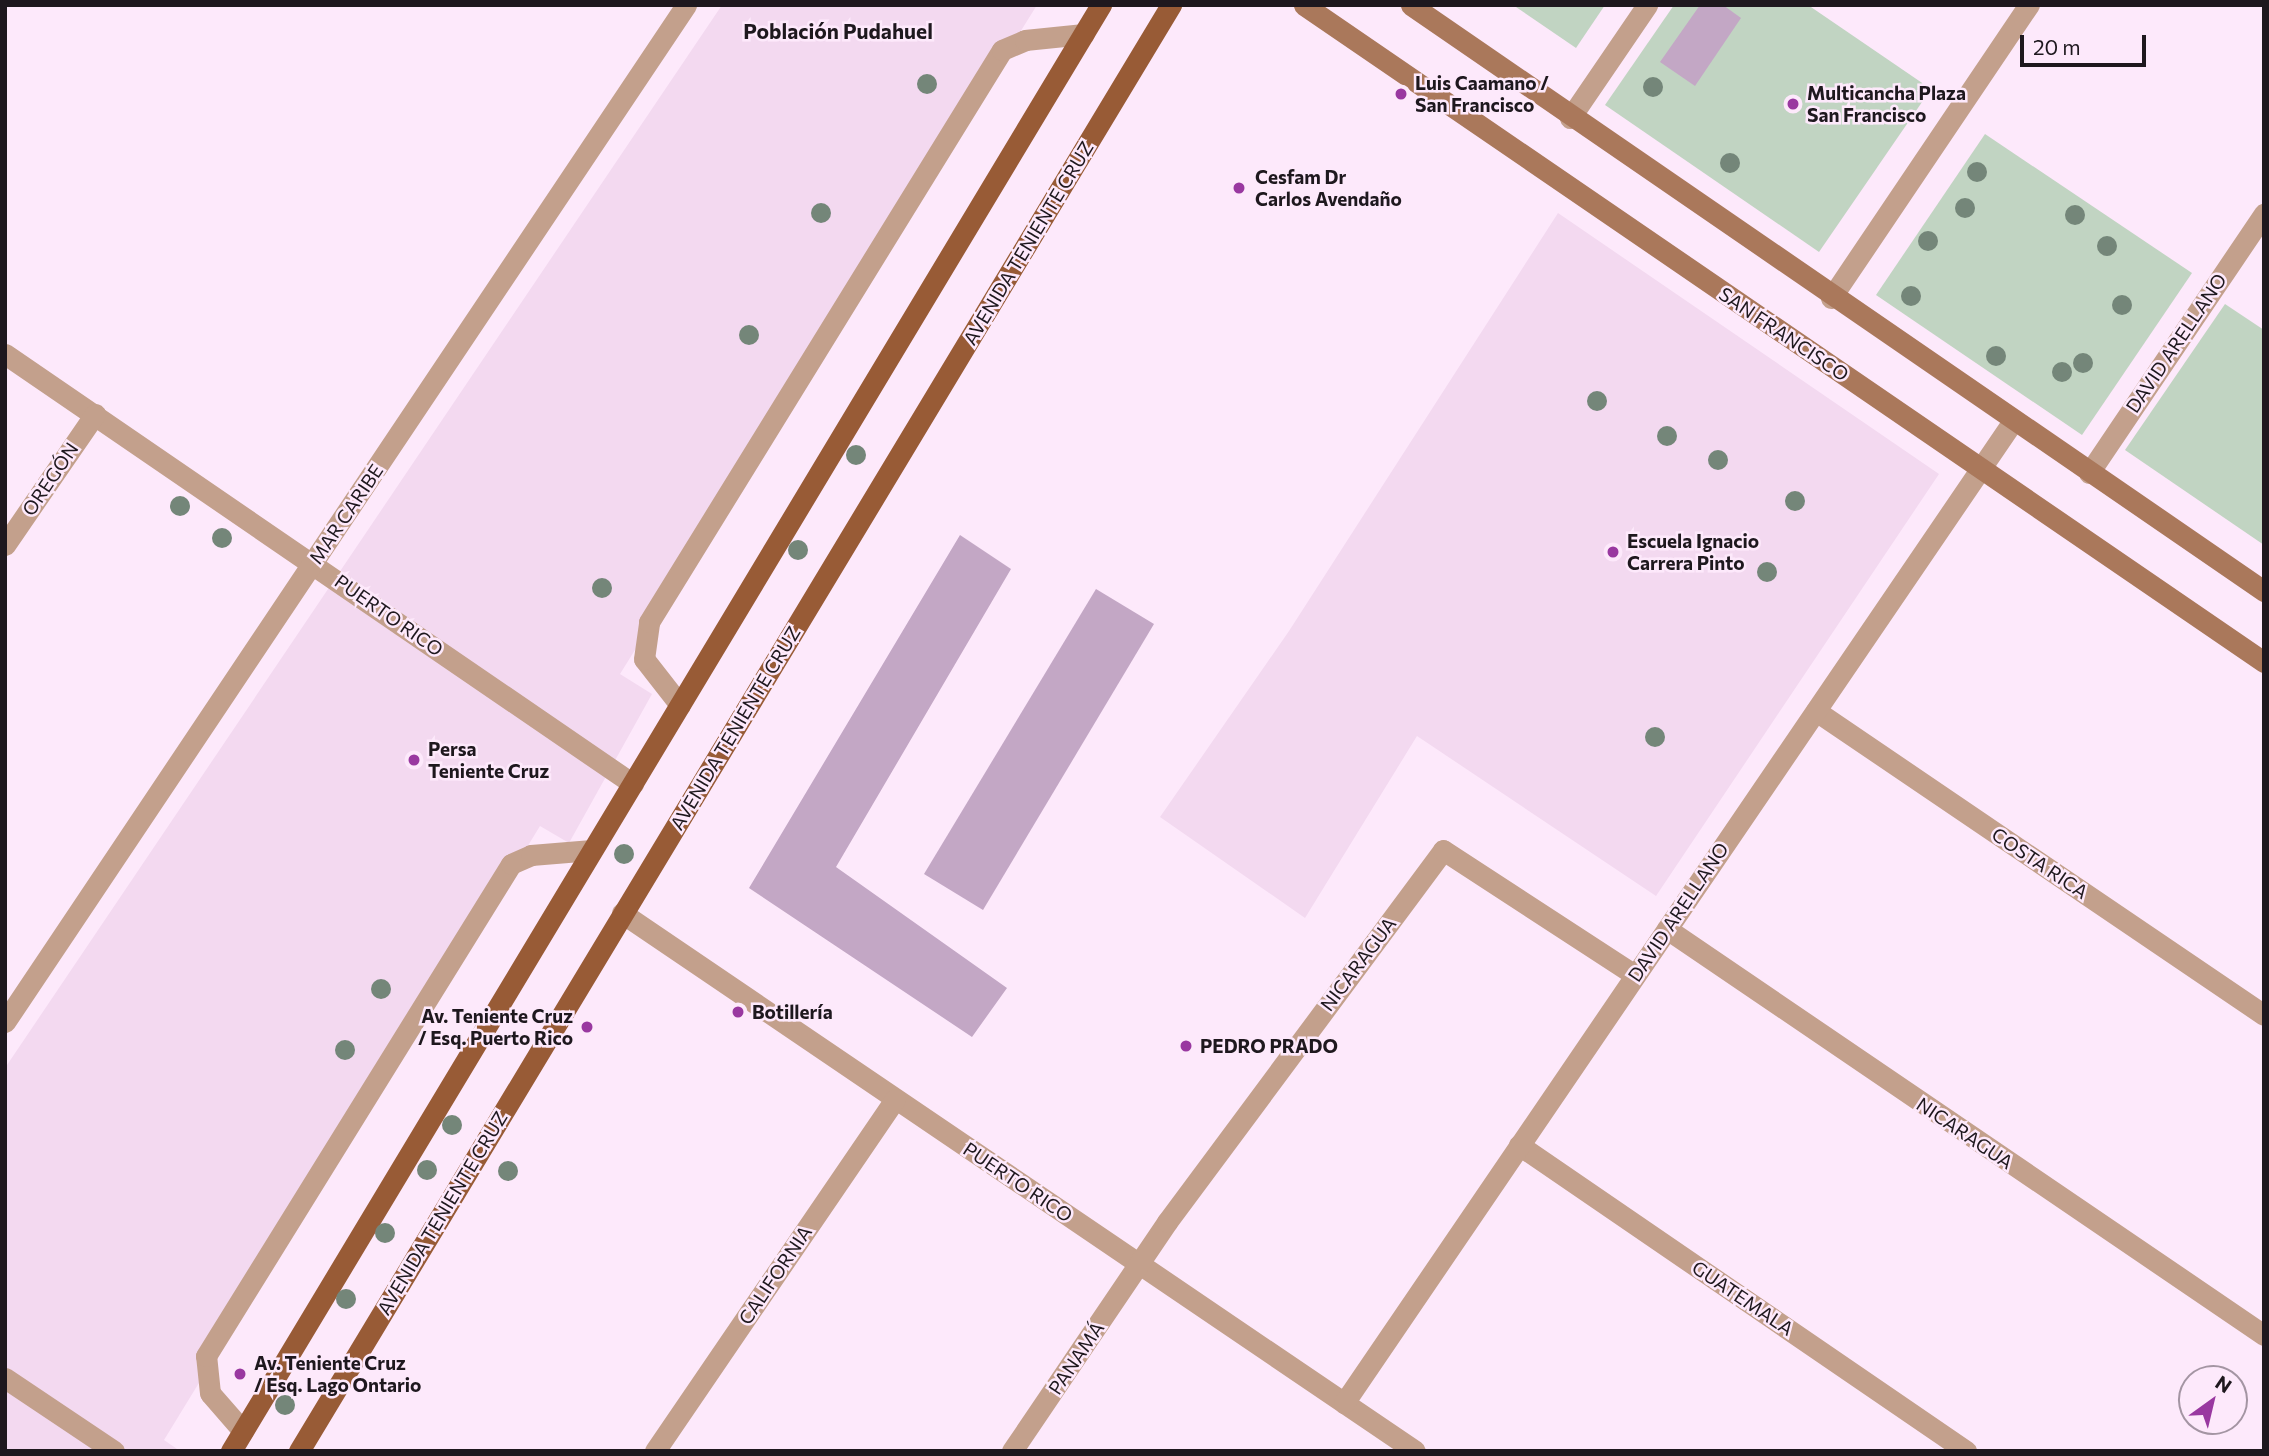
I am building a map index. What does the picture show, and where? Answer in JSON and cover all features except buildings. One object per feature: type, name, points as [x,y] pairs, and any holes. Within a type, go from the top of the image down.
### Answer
[{"type":"main road","points":[[232,1451],[1101,5]]},
{"type":"main road","name":"AVENIDA TENIENTE CRUZ","points":[[299,1451],[1171,5]]},
{"type":"main road","name":"SAN FRANCISCO","points":[[1304,5],[2264,662]]},
{"type":"main road","points":[[1411,5],[1830,298],[2264,591]]},
{"type":"street","name":"MAR CARIBE","points":[[5,1022],[686,5]]},
{"type":"street","points":[[1570,118],[1647,5]]},
{"type":"street","points":[[1830,298],[2029,5]]},
{"type":"street","points":[[680,705],[643,659],[649,622],[1002,50],[1025,40],[1084,34]]},
{"type":"street","name":"DAVID ARELLANO","points":[[2089,473],[2264,214]]},
{"type":"street","name":"PUERTO RICO","points":[[5,354],[314,563],[633,784]]},
{"type":"street","name":"OREGÓN","points":[[5,545],[95,414]]},
{"type":"street","name":"DAVID ARELLANO","points":[[1344,1403],[2013,421]]},
{"type":"street","name":"COSTA RICA","points":[[1816,711],[2264,1015]]},
{"type":"street","points":[[243,1431],[209,1393],[206,1356],[511,864],[531,855],[592,850]]},
{"type":"street","name":"NICARAGUA","points":[[1140,1265],[1443,850],[1635,975]]},
{"type":"street","name":"PUERTO RICO","points":[[622,914],[1344,1403],[1383,1442],[1415,1451]]},
{"type":"street","name":"NICARAGUA","points":[[1667,929],[2264,1335]]},
{"type":"street","name":"CALIFORNIA","points":[[655,1451],[895,1099]]},
{"type":"street","name":"GUATEMALA","points":[[1520,1145],[1966,1451]]},
{"type":"street","name":"PANAMÁ","points":[[1012,1451],[1140,1265]]},
{"type":"street","points":[[5,1378],[114,1451]]},
{"type":"shaded area","name":"Persa Teniente Cruz","points":[[722,5],[1037,5],[620,674],[652,694],[569,843],[540,826],[164,1440],[180,1451],[5,1451],[5,1068]]},
{"type":"shaded area","name":"Escuela Ignacio Carrera Pinto","points":[[1558,213],[1939,474],[1656,896],[1417,736],[1305,918],[1160,817],[1289,631]]},
{"type":"green space","points":[[1513,5],[1605,5],[1576,48]]},
{"type":"green space","points":[[1674,5],[1808,5],[1931,89],[1819,252],[1605,105]]},
{"type":"green space","points":[[1985,134],[2192,273],[2082,435],[1876,295]]},
{"type":"green space","points":[[2225,304],[2264,330],[2264,545],[2125,450]]},
{"type":"place","name":"Luis Caamano / San Francisco","points":[[1401,94]]},
{"type":"place","name":"Multicancha Plaza San Francisco","points":[[1793,104]]},
{"type":"place","name":"Cesfam Dr Carlos Avendaño","points":[[1239,188]]},
{"type":"place","name":"Escuela Ignacio Carrera Pinto","points":[[1613,552]]},
{"type":"place","name":"Persa Teniente Cruz","points":[[414,760]]},
{"type":"place","name":"Botillería","points":[[738,1012]]},
{"type":"place","name":"Av. Teniente Cruz / Esq. Puerto Rico","points":[[587,1027]]},
{"type":"place","name":"PEDRO PRADO","points":[[1186,1046]]},
{"type":"place","name":"Av. Teniente Cruz / Esq. Lago Ontario","points":[[240,1374]]},
{"type":"district","name":"Población Pudahuel","points":[[838,31]]}]
